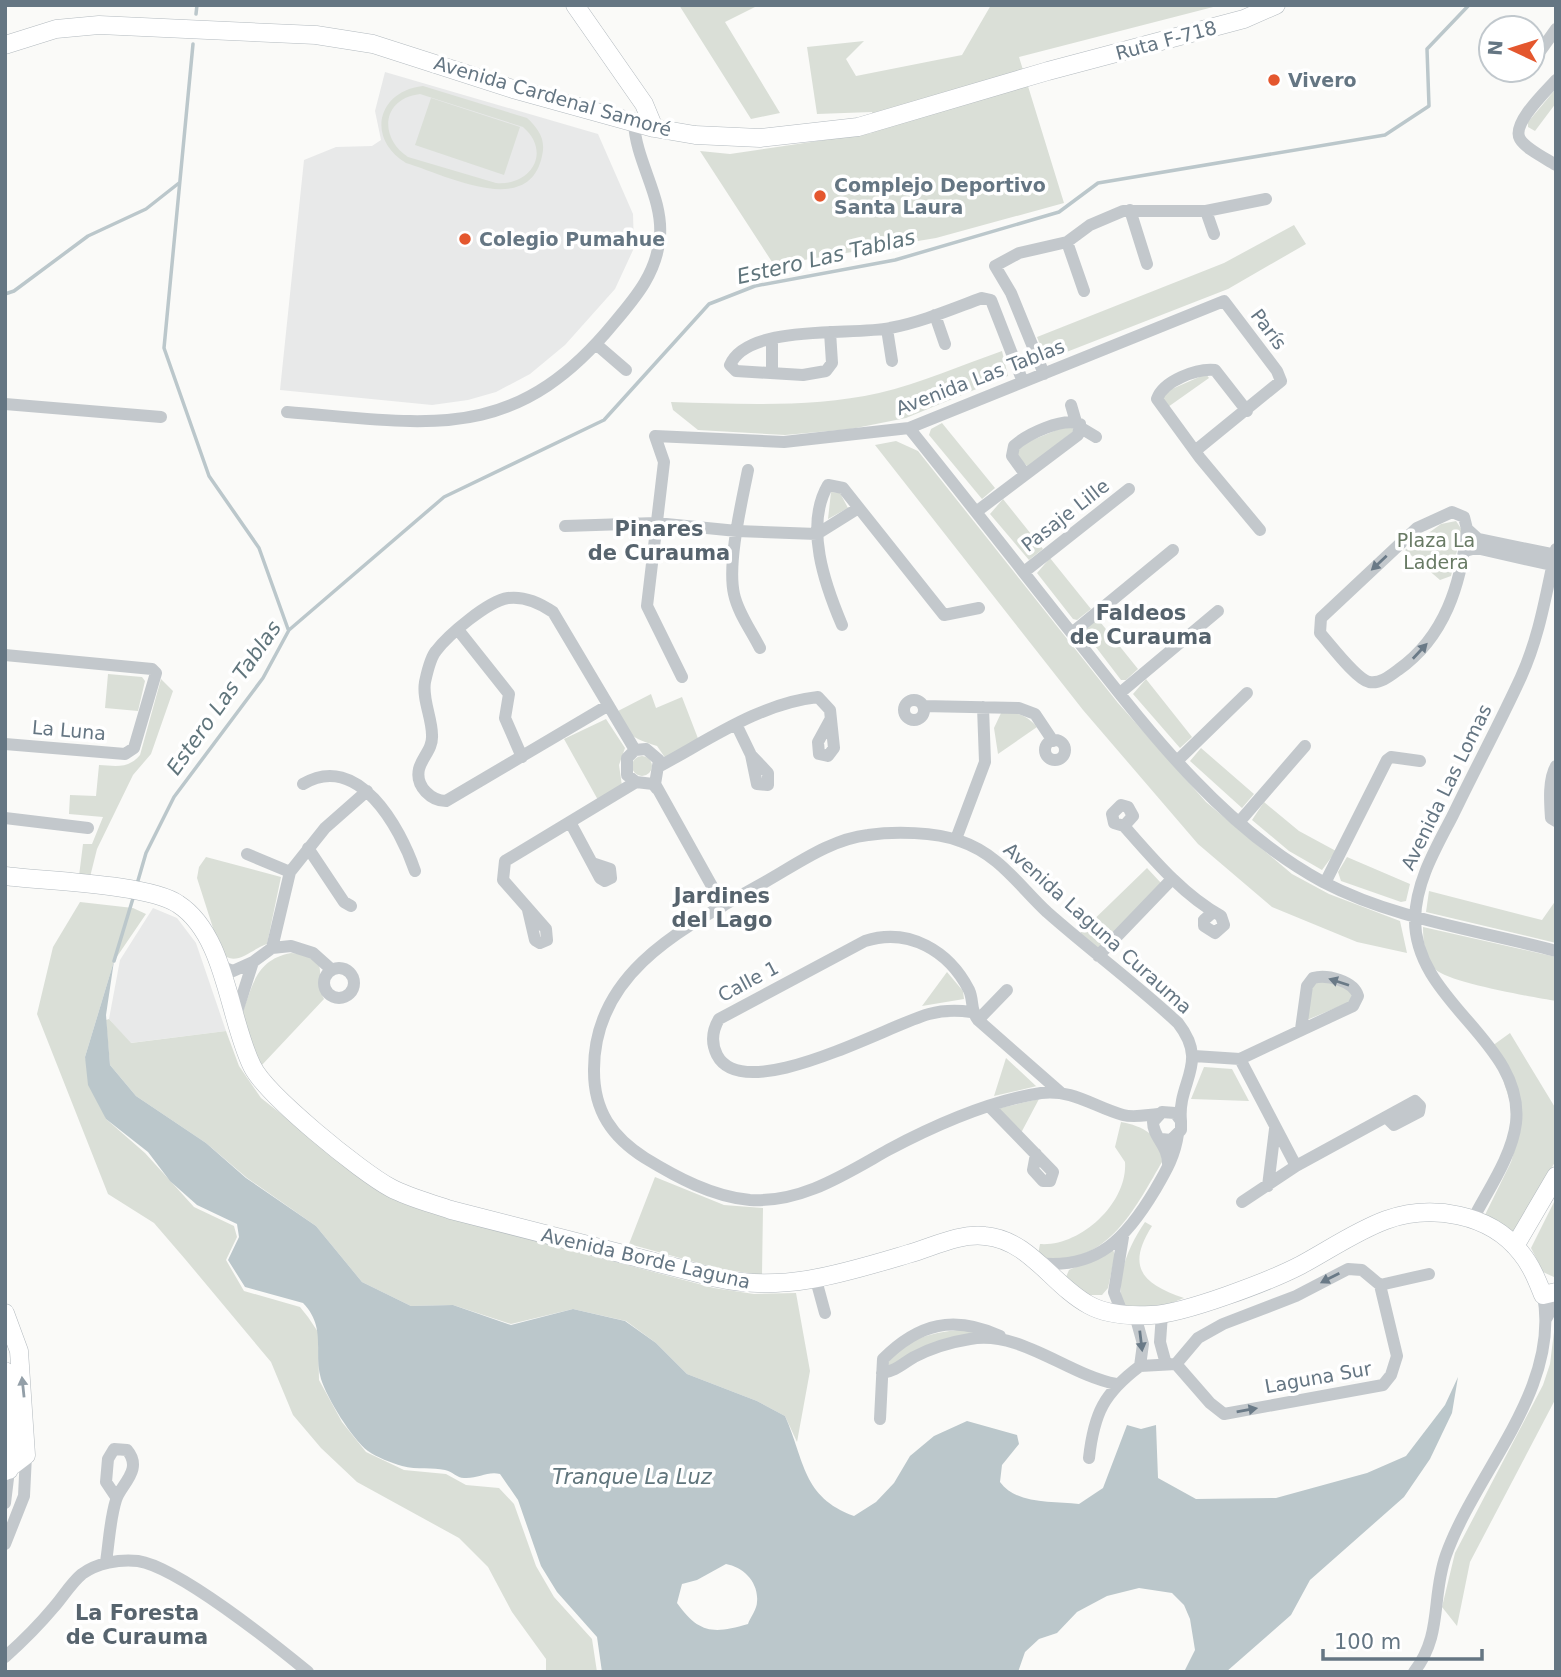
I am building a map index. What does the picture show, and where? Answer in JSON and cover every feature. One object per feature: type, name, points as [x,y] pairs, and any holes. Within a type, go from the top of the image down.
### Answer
[{"type":"street","points":[[575,5],[644,104],[654,128]]},
{"type":"street","name":"Ruta F-718","points":[[1096,60],[1244,19],[1276,5]]},
{"type":"street","name":"Avenida Cardenal Samoré","points":[[5,45],[56,29],[99,25],[316,34],[373,44],[654,128],[736,138],[858,127],[1096,60]]},
{"type":"street","points":[[1556,80],[1519,124],[1517,134],[1521,141],[1556,164]]},
{"type":"street","points":[[287,412],[437,423],[469,419],[501,410],[527,398],[550,384],[597,345],[636,297],[657,257],[660,233],[658,214],[635,143],[634,123]]},
{"type":"street","points":[[1044,374],[995,265],[1019,253],[1067,242],[1106,216],[1130,211],[1206,211],[1266,199]]},
{"type":"street","points":[[1130,211],[1147,264]]},
{"type":"street","points":[[1206,211],[1214,233]]},
{"type":"street","points":[[1067,242],[1084,291]]},
{"type":"street","points":[[830,331],[832,363],[827,371],[803,375],[736,371],[730,365],[734,357],[748,345],[830,331],[887,329],[982,298],[991,300],[1023,382]]},
{"type":"street","name":"Avenida Las Tablas","points":[[664,462],[655,436],[784,442],[909,428],[1224,301]]},
{"type":"street","name":"París","points":[[1224,301],[1277,371],[1281,382],[1247,411]]},
{"type":"street","points":[[935,315],[945,344]]},
{"type":"street","points":[[887,329],[892,361]]},
{"type":"street","points":[[772,340],[772,372]]},
{"type":"street","points":[[597,345],[626,370]]},
{"type":"street","points":[[1195,451],[1247,411],[1215,370],[1203,370],[1165,386],[1157,400],[1195,451],[1260,530]]},
{"type":"street","points":[[5,404],[161,417]]},
{"type":"street","points":[[975,512],[1078,435],[1079,425],[1071,405]]},
{"type":"street","points":[[1025,474],[1012,456],[1014,446],[1044,430],[1079,425],[1096,437]]},
{"type":"street","points":[[909,428],[1120,694],[1177,761],[1240,821],[1294,865],[1325,883],[1364,900],[1415,916],[1556,951]]},
{"type":"street","points":[[680,437],[664,462],[647,606],[682,677]]},
{"type":"street","points":[[748,470],[737,531],[733,588],[737,605],[760,648]]},
{"type":"street","points":[[842,625],[826,586],[817,534],[828,485],[843,488],[857,509],[944,615],[979,608]]},
{"type":"street","name":"Pasaje Lille","points":[[1024,572],[1129,489]]},
{"type":"street","points":[[565,526],[656,523],[737,531],[817,534],[857,509]]},
{"type":"street","points":[[1452,512],[1464,517],[1467,529],[1465,551],[1450,606],[1435,634],[1409,662],[1387,678],[1376,682],[1361,678],[1320,633],[1321,618],[1325,612],[1417,528],[1452,512]]},
{"type":"street","points":[[1467,529],[1478,539],[1506,550]]},
{"type":"street","points":[[1465,551],[1476,548],[1506,550],[1555,558]]},
{"type":"street","points":[[1072,633],[1173,550]]},
{"type":"street","name":"Avenida Las Lomas","points":[[1473,1219],[1506,1156],[1516,1125],[1516,1109],[1501,1065],[1450,1002],[1423,962],[1415,916],[1419,889],[1433,855],[1522,676],[1543,619],[1555,558]]},
{"type":"street","points":[[607,706],[446,802],[436,801],[428,795],[419,779],[419,768],[428,755],[433,736],[425,684],[434,652],[491,603],[509,598],[538,602],[553,612],[635,750]]},
{"type":"street","points":[[1120,694],[1218,611]]},
{"type":"street","points":[[459,631],[509,694],[505,718],[522,757]]},
{"type":"street","name":"La Luna","points":[[5,655],[152,669],[156,673],[134,748],[125,754],[5,744]]},
{"type":"street","points":[[1177,761],[1247,693]]},
{"type":"street","points":[[723,906],[657,789],[654,781],[660,766],[736,724],[796,699],[818,697],[830,710],[830,720]]},
{"type":"street","points":[[923,706],[1019,708],[1030,712],[1053,741]]},
{"type":"street","points":[[956,839],[985,762],[986,735],[991,725],[987,707]]},
{"type":"street","points":[[736,724],[751,755]]},
{"type":"street","points":[[1240,821],[1305,746]]},
{"type":"street","points":[[635,750],[652,751],[660,766]]},
{"type":"street","points":[[635,750],[625,764],[627,775],[636,782],[651,783],[657,789]]},
{"type":"street","points":[[1325,883],[1387,761],[1391,757],[1420,761]]},
{"type":"street","points":[[1556,766],[1552,773],[1551,810],[1551,818],[1556,821]]},
{"type":"street","points":[[303,784],[329,775],[350,778],[367,791],[394,827],[415,871]]},
{"type":"street","points":[[528,910],[503,880],[505,861],[636,782]]},
{"type":"street","points":[[272,948],[290,872],[308,848],[367,791]]},
{"type":"street","points":[[5,818],[88,828]]},
{"type":"street","points":[[570,822],[592,863]]},
{"type":"street","points":[[1124,826],[1172,879],[1212,913]]},
{"type":"street","name":"Avenida Laguna Curauma","points":[[1159,1117],[1134,1116],[1060,1092],[1041,1093],[989,1106],[937,1126],[833,1183],[771,1199],[749,1200],[708,1190],[686,1181],[624,1144],[605,1121],[597,1097],[594,1055],[603,1017],[616,991],[632,970],[665,940],[832,845],[867,835],[956,839],[995,858],[1044,909],[1178,1023],[1187,1035],[1194,1056]]},
{"type":"street","points":[[308,848],[344,902],[351,906]]},
{"type":"street","points":[[247,854],[290,872]]},
{"type":"street","name":"Avenida Borde Laguna","points":[[5,876],[153,893],[177,903],[195,918],[205,931],[229,983],[235,1018],[251,1064],[266,1088],[379,1181],[393,1189],[451,1210],[729,1281],[771,1285],[816,1280],[972,1235],[1012,1243],[1090,1306],[1129,1315],[1162,1314],[1298,1266],[1393,1218],[1432,1212],[1473,1219],[1515,1246],[1553,1293],[1535,1383],[1446,1553],[1429,1653],[1414,1672]]},
{"type":"street","points":[[1098,956],[1172,879]]},
{"type":"street","name":"Calle 1","points":[[885,936],[912,938],[929,946],[953,968],[970,992],[975,1016],[951,1010],[928,1014],[886,1028],[801,1066],[769,1071],[733,1070],[718,1057],[713,1045],[713,1032],[719,1019],[856,945],[885,936]]},
{"type":"street","points":[[229,983],[272,948],[290,946],[305,949],[320,957],[332,970]]},
{"type":"street","points":[[229,983],[253,962]]},
{"type":"street","points":[[1140,1366],[1143,1344],[1114,1292],[1123,1237],[1168,1167],[1181,1121],[1180,1106],[1192,1075],[1194,1056],[1240,1059],[1353,1006],[1358,996],[1356,990],[1350,985],[1322,976],[1313,978],[1307,986],[1301,1029]]},
{"type":"street","points":[[1007,990],[975,1016],[1060,1092]]},
{"type":"street","points":[[1240,1059],[1296,1166]]},
{"type":"street","points":[[1168,1167],[1159,1117],[1192,1075]]},
{"type":"street","points":[[989,1106],[1036,1154]]},
{"type":"street","points":[[1159,1117],[1175,1114],[1181,1121]]},
{"type":"street","points":[[1242,1202],[1296,1166],[1387,1118]]},
{"type":"street","points":[[1268,1186],[1275,1129]]},
{"type":"street","points":[[1161,1139],[1171,1140],[1178,1134]]},
{"type":"street","points":[[1515,1246],[1556,1176]]},
{"type":"street","points":[[1038,1263],[1069,1264],[1092,1256],[1123,1237]]},
{"type":"street","points":[[1057,1281],[1069,1264]]},
{"type":"street","points":[[1088,1458],[1092,1429],[1103,1402],[1116,1384],[1140,1366],[1171,1364],[1198,1338],[1223,1324],[1296,1296],[1348,1269],[1362,1270],[1380,1285],[1429,1274]]},
{"type":"street","points":[[816,1280],[825,1313]]},
{"type":"street","name":"Laguna Sur","points":[[1171,1364],[1224,1414],[1383,1385],[1391,1375],[1397,1356],[1380,1285]]},
{"type":"street","points":[[1090,1306],[1114,1292]]},
{"type":"street","points":[[5,1313],[19,1351],[26,1455],[24,1496],[19,1515],[5,1544]]},
{"type":"street","points":[[1162,1314],[1160,1342],[1171,1364]]},
{"type":"street","points":[[880,1419],[883,1359],[898,1344],[947,1323],[976,1325],[1093,1380],[1116,1384]]},
{"type":"street","points":[[881,1373],[895,1371],[933,1348],[970,1339],[1000,1336]]},
{"type":"street","points":[[5,1371],[5,1503]]},
{"type":"street","points":[[7,1470],[26,1455]]},
{"type":"street","points":[[106,1562],[116,1497]]},
{"type":"street","points":[[5,1657],[32,1633],[81,1574],[106,1562],[137,1561],[162,1570],[255,1629],[308,1672]]},
{"type":"shaded area","name":"Colegio Pumahue","points":[[385,72],[598,134],[633,214],[634,248],[615,289],[565,345],[530,374],[496,392],[468,400],[432,405],[280,390],[304,160],[336,147],[372,146],[381,140],[375,111]]},
{"type":"shaded area","points":[[153,908],[177,918],[196,943],[226,1031],[130,1043],[109,1019],[120,960]]},
{"type":"green space","points":[[679,5],[759,5],[725,22],[780,113],[751,119]]},
{"type":"green space","points":[[991,5],[1221,5],[1019,57],[1064,203],[936,238],[774,265],[700,151],[730,154],[872,133],[872,112],[817,114],[807,47],[864,41],[846,59],[856,76],[962,55]]},
{"type":"green space","points":[[423,86],[527,118],[538,131],[543,145],[542,156],[534,175],[521,185],[504,189],[484,188],[406,163],[393,153],[385,142],[382,117],[395,97],[407,90]],"holes":[[[420,94],[523,127],[536,147],[534,166],[519,179],[496,183],[408,157],[392,140],[388,120],[398,103],[407,97]]]},
{"type":"green space","points":[[1554,91],[1556,103],[1535,131],[1528,127],[1528,122]]},
{"type":"green space","points":[[431,98],[520,127],[504,175],[415,145]]},
{"type":"green space","points":[[1294,225],[1306,244],[1228,289],[1046,360],[1037,337],[1224,263]]},
{"type":"green space","points":[[1002,351],[1008,376],[906,418],[851,429],[785,435],[698,430],[673,410],[671,402],[775,404],[853,398],[910,384]]},
{"type":"green space","points":[[1206,374],[1209,378],[1168,407],[1162,399],[1165,392]]},
{"type":"green space","points":[[942,423],[995,488],[982,499],[929,435],[931,429]]},
{"type":"green space","points":[[1069,425],[1075,430],[1028,467],[1017,456],[1017,450],[1025,443]]},
{"type":"green space","points":[[896,441],[918,451],[1118,703],[1206,802],[1292,874],[1329,894],[1400,921],[1407,953],[1357,942],[1272,907],[1198,844],[1083,710],[875,445]]},
{"type":"green space","points":[[831,492],[840,493],[848,508],[828,519]]},
{"type":"green space","points":[[1003,499],[1043,549],[1029,560],[990,514]]},
{"type":"green space","name":"Plaza La Ladera","points":[[1456,521],[1462,530],[1451,576],[1440,580],[1405,550],[1441,524]]},
{"type":"green space","points":[[1050,558],[1091,609],[1077,620],[1073,619],[1037,573]]},
{"type":"green space","points":[[1097,618],[1138,669],[1126,680],[1121,680],[1086,634],[1086,628]]},
{"type":"green space","points":[[108,674],[142,677],[145,681],[138,711],[105,708]]},
{"type":"green space","points":[[161,679],[173,691],[151,754],[133,775],[97,849],[90,877],[79,876],[83,844],[92,844],[103,817],[69,814],[70,795],[96,796],[99,765],[126,765],[140,755]]},
{"type":"green space","points":[[1146,679],[1192,737],[1180,748],[1133,694]]},
{"type":"green space","points":[[651,694],[656,708],[682,697],[699,741],[666,759],[657,746],[632,735],[618,711]]},
{"type":"green space","points":[[1002,711],[1021,715],[1037,727],[998,754],[994,728]]},
{"type":"green space","points":[[606,719],[625,748],[619,765],[622,786],[598,800],[564,739]]},
{"type":"green space","points":[[1201,748],[1254,794],[1242,808],[1190,761]]},
{"type":"green space","points":[[638,756],[646,756],[652,766],[646,776],[638,776],[632,770],[632,762]]},
{"type":"green space","points":[[1264,802],[1299,831],[1336,851],[1322,870],[1289,851],[1252,820]]},
{"type":"green space","points":[[206,857],[281,877],[267,944],[238,958],[232,959],[221,953],[197,878],[199,867]]},
{"type":"green space","points":[[1347,857],[1410,884],[1406,901],[1401,902],[1341,881],[1338,872]]},
{"type":"green space","points":[[1147,868],[1161,883],[1098,949],[1080,933]]},
{"type":"green space","points":[[1429,891],[1542,920],[1556,900],[1556,943],[1426,912]]},
{"type":"green space","points":[[80,902],[133,908],[146,914],[114,961],[85,1057],[106,1119],[145,1153],[194,1207],[234,1226],[237,1237],[226,1260],[244,1291],[300,1307],[308,1317],[318,1332],[319,1380],[342,1422],[366,1452],[404,1470],[446,1474],[466,1485],[499,1488],[514,1504],[536,1566],[554,1597],[592,1639],[597,1672],[546,1672],[546,1659],[512,1612],[488,1567],[459,1538],[357,1482],[321,1448],[293,1415],[271,1362],[185,1259],[154,1223],[108,1194],[37,1014],[53,947]]},
{"type":"green space","points":[[1423,927],[1556,957],[1556,1001],[1492,989],[1443,974],[1435,969],[1429,960]]},
{"type":"green space","points":[[291,953],[305,955],[318,963],[324,999],[261,1066],[241,1016],[257,976],[263,968],[279,956]]},
{"type":"green space","points":[[947,972],[963,991],[964,999],[922,1006]]},
{"type":"green space","points":[[1321,979],[1351,989],[1352,1001],[1307,1020],[1309,986]]},
{"type":"green space","points":[[109,1019],[131,1043],[226,1031],[239,1066],[261,1098],[370,1184],[450,1218],[714,1288],[754,1294],[796,1293],[810,1371],[797,1442],[785,1416],[757,1401],[687,1374],[656,1343],[626,1321],[573,1309],[511,1324],[453,1305],[411,1306],[362,1282],[316,1226],[247,1178],[206,1143],[136,1096],[110,1065],[106,1020]]},
{"type":"green space","points":[[1510,1033],[1556,1109],[1556,1160],[1514,1237],[1484,1217],[1511,1162],[1520,1132],[1492,1046]]},
{"type":"green space","points":[[1006,1058],[1036,1086],[1037,1086],[994,1096]]},
{"type":"green space","points":[[1204,1067],[1232,1069],[1249,1101],[1191,1099]]},
{"type":"green space","points":[[1039,1099],[1021,1133],[996,1109]]},
{"type":"green space","points":[[1121,1122],[1137,1126],[1150,1134],[1159,1145],[1161,1153],[1162,1162],[1135,1208],[1111,1236],[1082,1255],[1054,1259],[1038,1255],[1040,1244],[1071,1238],[1099,1220],[1119,1193],[1125,1162],[1115,1147]]},
{"type":"green space","points":[[655,1177],[724,1205],[763,1208],[762,1275],[720,1269],[629,1244]]},
{"type":"green space","points":[[1556,1198],[1556,1278],[1543,1272],[1531,1248]]},
{"type":"green space","points":[[1145,1222],[1152,1226],[1140,1253],[1142,1272],[1158,1287],[1184,1298],[1164,1306],[1122,1307],[1122,1273],[1133,1241]]},
{"type":"green space","points":[[1113,1250],[1115,1255],[1108,1288],[1102,1295],[1085,1295],[1066,1277],[1069,1270]]},
{"type":"green space","points":[[1556,1316],[1556,1398],[1470,1562],[1457,1626],[1442,1607],[1455,1553],[1543,1385],[1550,1364]]},
{"type":"green space","points":[[974,1329],[974,1335],[891,1367],[887,1364],[895,1354],[915,1340],[938,1333]]},
{"type":"water","name":"Tranque La Luz","points":[[114,961],[106,1015],[110,1065],[136,1096],[206,1143],[246,1178],[316,1226],[362,1282],[411,1306],[453,1305],[511,1325],[573,1309],[625,1321],[656,1343],[687,1374],[757,1401],[785,1416],[815,1488],[824,1499],[854,1516],[876,1502],[894,1483],[910,1456],[934,1436],[967,1421],[1017,1435],[1019,1444],[1002,1465],[1000,1482],[1007,1489],[1026,1498],[1079,1504],[1103,1488],[1127,1425],[1141,1429],[1156,1425],[1158,1478],[1196,1499],[1276,1498],[1367,1473],[1406,1456],[1445,1405],[1458,1377],[1452,1413],[1430,1459],[1404,1497],[1310,1580],[1291,1615],[1226,1672],[1184,1672],[1195,1650],[1190,1619],[1184,1605],[1172,1593],[1139,1588],[1107,1596],[1077,1612],[1057,1633],[1039,1639],[1025,1652],[1018,1672],[602,1672],[597,1637],[557,1592],[541,1566],[518,1500],[500,1474],[464,1478],[445,1470],[408,1467],[380,1458],[362,1445],[341,1418],[324,1387],[319,1369],[317,1331],[310,1312],[303,1303],[245,1287],[228,1260],[239,1237],[237,1224],[197,1205],[170,1181],[148,1152],[106,1119],[88,1085],[85,1057]],"holes":[[[726,1564],[749,1577],[757,1595],[757,1605],[748,1624],[716,1630],[700,1626],[677,1603],[682,1584],[697,1580]]]},
{"type":"waterway","points":[[196,14],[197,5]]},
{"type":"waterway","name":"Estero Las Tablas","points":[[137,884],[146,853],[174,797],[263,678],[289,630],[444,497],[604,420],[709,304],[755,286],[895,260],[1059,212],[1098,183],[1385,135],[1429,106],[1427,49],[1469,5]]},
{"type":"waterway","points":[[193,44],[164,348],[209,476],[259,548],[288,629]]},
{"type":"waterway","points":[[5,294],[14,291],[88,236],[146,209],[179,183]]},
{"type":"waterway","name":"Estero Las Tablas","points":[[114,961],[134,895]]},
{"type":"place","name":"Vivero","points":[[1274,80]]},
{"type":"place","name":"Complejo Deportivo Santa Laura","points":[[820,196]]},
{"type":"place","name":"Colegio Pumahue","points":[[465,239]]},
{"type":"district","name":"Pinares de Curauma","points":[[659,541]]},
{"type":"district","name":"Faldeos de Curauma","points":[[1141,625]]},
{"type":"district","name":"Jardines del Lago","points":[[722,908]]},
{"type":"district","name":"La Foresta de Curauma","points":[[137,1625]]}]
